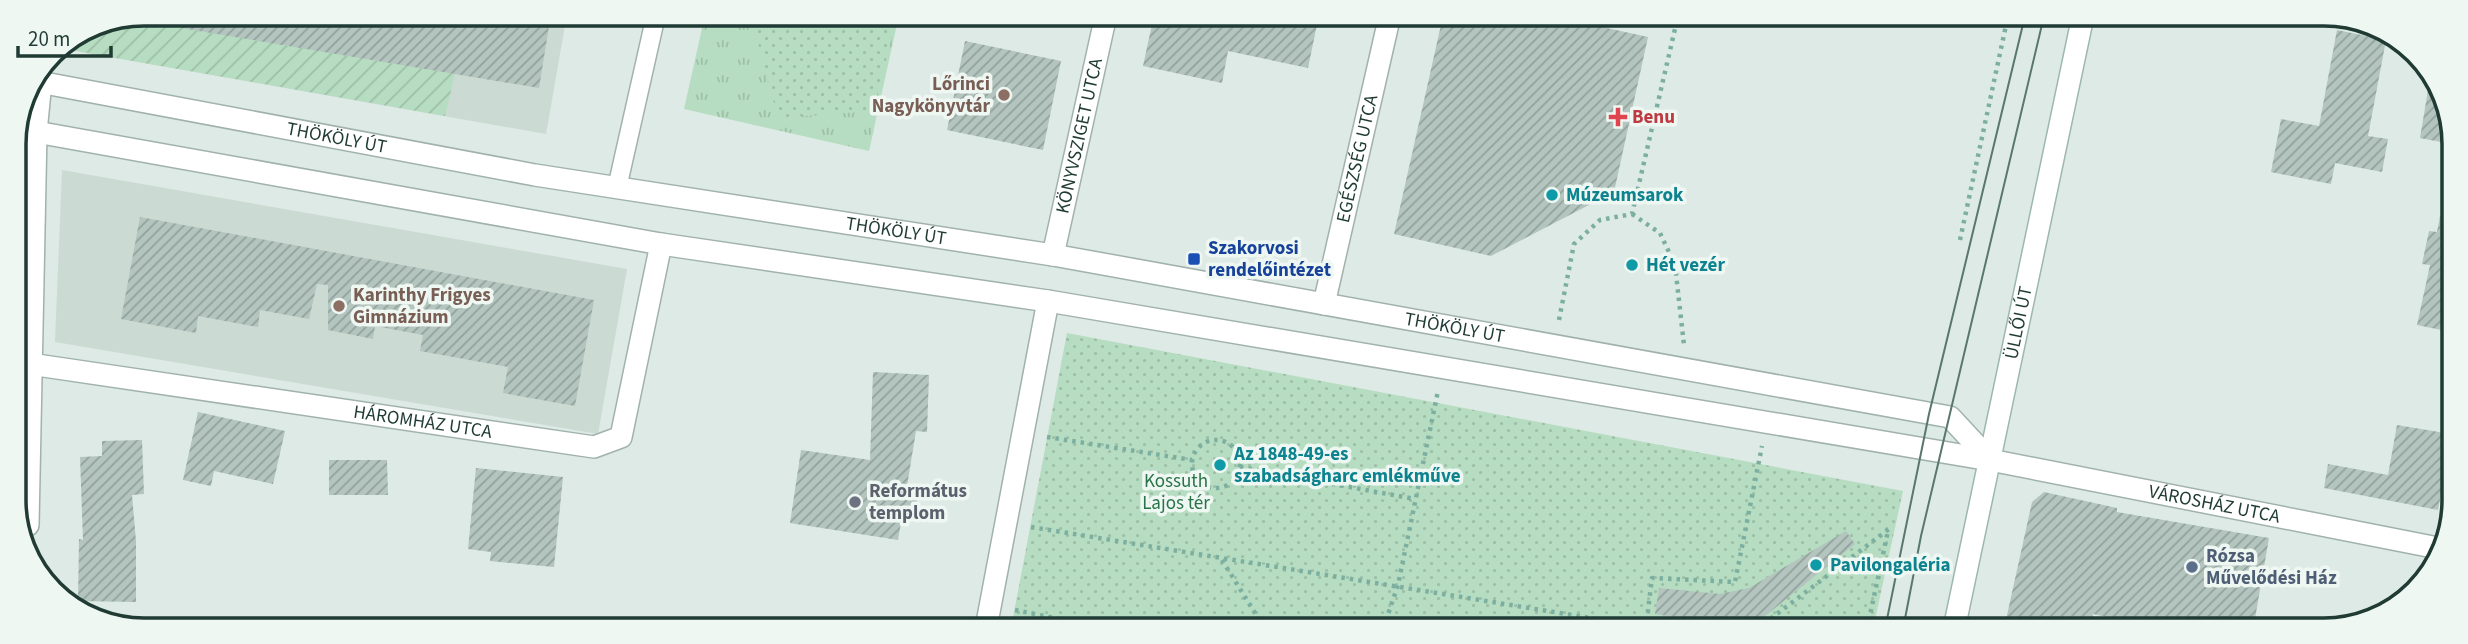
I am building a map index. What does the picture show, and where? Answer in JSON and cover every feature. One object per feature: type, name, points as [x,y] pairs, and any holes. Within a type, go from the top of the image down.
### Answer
[{"type":"street","name":"KÖNYVSZIGET UTCA","points":[[1053,254],[1104,26]]},
{"type":"street","name":"EGÉSZSÉG UTCA","points":[[1324,304],[1387,26]]},
{"type":"street","name":"ÜLLŐI ÚT","points":[[1957,617],[2081,26]]},
{"type":"street","name":"THÖKÖLY ÚT","points":[[44,83],[617,188],[1053,254],[1950,417],[1990,460]]},
{"type":"street","name":"THÖKÖLY ÚT","points":[[28,127],[36,97]]},
{"type":"street","points":[[28,128],[661,244],[1048,301],[1443,370],[1990,460]]},
{"type":"street","name":"THÖKÖLY ÚT","points":[[28,129],[28,516]]},
{"type":"street","name":"HÁROMHÁZ UTCA","points":[[30,364],[594,447],[621,437],[661,244]]},
{"type":"street","points":[[988,618],[1048,301]]},
{"type":"street","points":[[1744,420],[1751,381]]},
{"type":"street","name":"VÁROSHÁZ UTCA","points":[[1990,460],[2431,547]]},
{"type":"lane","points":[[617,188],[654,26]]},
{"type":"path","points":[[1632,214],[1676,26]]},
{"type":"path","points":[[1960,240],[2006,26]]},
{"type":"path","points":[[1553,346],[1574,244],[1600,220],[1632,214],[1660,233],[1675,265],[1686,370]]},
{"type":"path","points":[[1387,617],[1398,585],[1443,370]]},
{"type":"path","points":[[1647,617],[1652,578],[1735,582],[1766,424]]},
{"type":"path","points":[[1024,433],[1192,460]]},
{"type":"path","points":[[1224,440],[1237,451],[1240,467],[1228,485],[1213,488],[1194,475],[1192,460],[1195,452],[1207,441],[1224,440]]},
{"type":"path","points":[[1240,467],[1415,499]]},
{"type":"path","points":[[1006,523],[1585,617]]},
{"type":"path","points":[[1773,617],[1889,529],[1870,617]]},
{"type":"path","points":[[1221,559],[1258,617]]},
{"type":"path","points":[[990,605],[1052,618]]},
{"type":"shaded area","points":[[145,26],[565,26],[546,134],[74,51],[99,35]]},
{"type":"shaded area","name":"Karinthy Frigyes Gimnázium","points":[[62,170],[627,269],[598,434],[55,342]]},
{"type":"green space","points":[[171,26],[455,74],[445,116],[74,51],[99,35],[121,29]]},
{"type":"green space","points":[[703,26],[897,26],[869,151],[684,109]]},
{"type":"green space","points":[[894,26],[874,111],[778,118],[754,28]]},
{"type":"green space","name":"Kossuth Lajos tér","points":[[1067,333],[1903,491],[1876,617],[1013,618]]},
{"type":"building","points":[[181,26],[549,26],[539,88]]},
{"type":"building","points":[[1152,26],[1317,26],[1308,68],[1228,51],[1222,83],[1143,66]]},
{"type":"building","points":[[1441,26],[1598,26],[1648,37],[1614,192],[1491,256],[1394,234]]},
{"type":"building","points":[[2337,30],[2374,38],[2385,44],[2368,136],[2388,139],[2382,172],[2335,163],[2331,184],[2271,172],[2281,119],[2319,126]]},
{"type":"building","name":"Lőrinci Nagykönyvtár","points":[[965,41],[1061,61],[1043,150],[947,130]]},
{"type":"building","points":[[2428,90],[2439,121],[2442,142],[2420,138]]},
{"type":"building","points":[[2442,216],[2442,330],[2417,325],[2430,265],[2422,264],[2429,231],[2437,232]]},
{"type":"building","points":[[140,217],[594,300],[575,406],[503,393],[508,367],[420,351],[423,335],[375,326],[373,339],[328,330],[328,285],[317,284],[309,319],[260,310],[258,327],[198,316],[196,333],[121,319]]},
{"type":"building","name":"Református templom","points":[[873,372],[929,375],[927,432],[916,431],[907,486],[919,488],[914,519],[902,517],[898,540],[790,523],[801,450],[870,460]]},
{"type":"building","points":[[198,412],[285,431],[273,484],[214,471],[211,486],[183,480]]},
{"type":"building","points":[[2397,425],[2442,432],[2442,489],[2438,510],[2324,488],[2328,464],[2388,475]]},
{"type":"building","points":[[142,440],[144,494],[132,495],[136,541],[136,602],[84,601],[78,597],[79,539],[83,540],[80,457],[102,456],[102,441]]},
{"type":"building","points":[[329,460],[387,460],[388,495],[329,495]]},
{"type":"building","points":[[476,468],[563,477],[554,567],[490,561],[491,552],[468,549]]},
{"type":"building","points":[[2044,492],[2117,508],[2117,512],[2269,538],[2255,617],[2107,617],[2093,614],[2092,617],[2007,617],[2032,502]]},
{"type":"building","points":[[1846,531],[1855,544],[1763,617],[1675,617],[1655,614],[1659,588],[1720,594],[1749,588]]},
{"type":"tram line","points":[[1887,617],[1929,414],[2023,26]]},
{"type":"tram line","points":[[1905,617],[1921,536],[2042,26]]},
{"type":"place","name":"Lőrinci Nagykönyvtár","points":[[1004,95]]},
{"type":"place","name":"Benu","points":[[1618,117]]},
{"type":"place","name":"Múzeumsarok","points":[[1552,195]]},
{"type":"place","name":"Szakorvosi rendelőintézet","points":[[1194,259]]},
{"type":"place","name":"Hét vezér","points":[[1632,265]]},
{"type":"place","name":"Karinthy Frigyes Gimnázium","points":[[339,306]]},
{"type":"place","name":"Az 1848-49-es szabadságharc emlékműve","points":[[1220,465]]},
{"type":"place","name":"Református templom","points":[[855,502]]},
{"type":"place","name":"Pavilongaléria","points":[[1816,565]]},
{"type":"place","name":"Rózsa Művelődési Ház","points":[[2192,567]]}]
